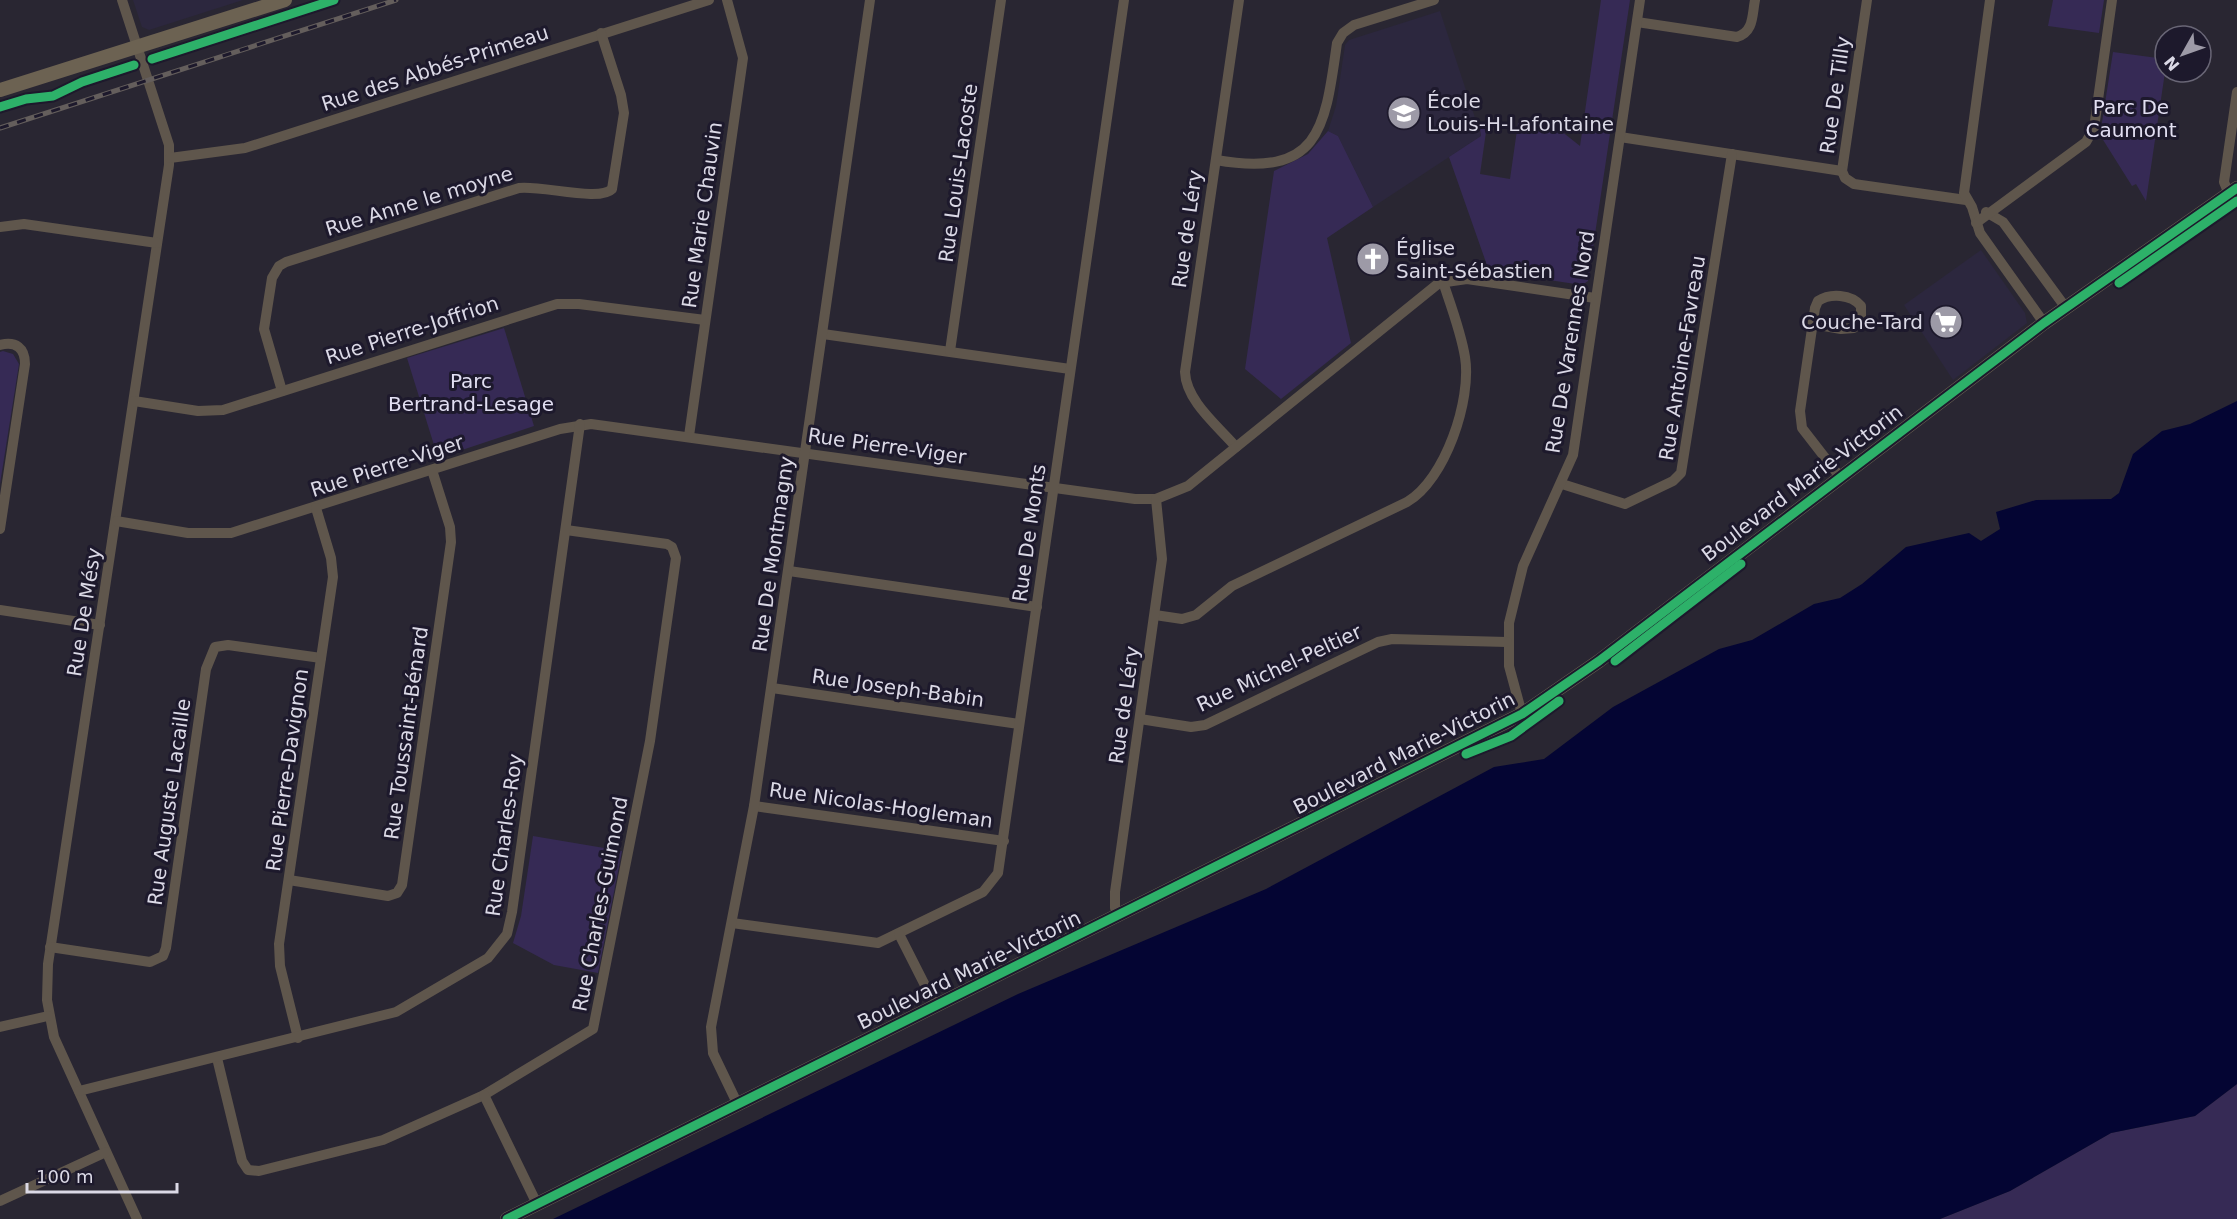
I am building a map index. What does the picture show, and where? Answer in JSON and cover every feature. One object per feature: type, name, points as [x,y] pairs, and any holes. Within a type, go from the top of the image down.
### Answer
[{"type":"street","name":"Rue De Mésy","points":[[122,0],[169,146],[170,158],[46,983],[48,1017],[54,1037],[137,1219]]},
{"type":"street","points":[[0,90],[285,0]]},
{"type":"street","name":"Rue des Abbés-Primeau","points":[[170,158],[245,148],[709,0]]},
{"type":"street","name":"Rue Marie Chauvin","points":[[689,436],[743,58],[727,0]]},
{"type":"street","name":"Rue De Montmagny","points":[[738,1105],[716,1062],[711,1036],[754,806],[870,0]]},
{"type":"street","name":"Rue Louis-Lacoste","points":[[950,351],[1001,0]]},
{"type":"street","name":"Rue De Monts","points":[[732,923],[872,944],[899,934],[989,888],[998,873],[1124,0]]},
{"type":"street","name":"Rue de Léry","points":[[1236,447],[1194,398],[1185,379],[1239,0]]},
{"type":"street","points":[[1216,160],[1250,165],[1271,164],[1300,149],[1313,137],[1325,116],[1337,43],[1343,33],[1354,25],[1434,0]]},
{"type":"street","name":"Rue De Varennes Nord","points":[[1522,714],[1513,684],[1507,642],[1519,578],[1573,455],[1640,0]]},
{"type":"street","points":[[1636,22],[1737,37],[1743,35],[1751,27],[1755,0]]},
{"type":"street","name":"Rue De Tilly","points":[[1867,0],[1842,171],[1845,178],[1854,184],[1969,203],[1990,213]]},
{"type":"street","points":[[1990,0],[1963,188],[1980,233],[2044,323]]},
{"type":"street","points":[[1976,223],[2080,149],[2091,134],[2112,0]]},
{"type":"street","name":"Rue Anne le moyne","points":[[282,391],[264,329],[274,272],[286,262],[519,188],[539,187],[599,195],[609,193],[614,184],[624,113],[621,95],[601,33]]},
{"type":"street","points":[[2233,191],[2224,182],[2237,92]]},
{"type":"street","points":[[1620,137],[1842,171]]},
{"type":"street","name":"Rue Antoine-Favreau","points":[[1562,484],[1625,504],[1673,482],[1681,473],[1732,154]]},
{"type":"street","name":"Boulevard Marie-Victorin","points":[[507,1219],[1522,714],[1599,661],[2044,323],[2233,191]]},
{"type":"street","points":[[1990,213],[2003,222],[2066,308]]},
{"type":"street","points":[[0,228],[24,224],[157,243]]},
{"type":"street","points":[[1155,615],[1182,619],[1197,615],[1232,586],[1407,502],[1426,487],[1457,423],[1465,382],[1464,352],[1443,282],[1467,279],[1595,298]]},
{"type":"street","name":"Rue Pierre-Viger","points":[[116,521],[188,533],[217,534],[249,529],[580,424],[601,424],[1135,499],[1156,499],[1188,486],[1430,290],[1443,282]]},
{"type":"street","points":[[1813,324],[1841,329],[1854,328],[1861,319],[1861,306],[1853,299],[1829,296],[1818,301],[1813,324],[1799,420],[1840,477]]},
{"type":"street","name":"Rue Pierre-Joffrion","points":[[134,401],[210,412],[557,304],[579,304],[705,320]]},
{"type":"street","points":[[823,334],[1070,369]]},
{"type":"street","points":[[0,345],[19,346],[25,357],[2,496],[0,529]]},
{"type":"street","name":"Rue Charles-Roy","points":[[79,1091],[396,1012],[480,964],[502,943],[512,912],[580,424]]},
{"type":"street","name":"Rue Toussaint-Bénard","points":[[289,880],[388,896],[400,890],[451,542],[450,527],[432,470]]},
{"type":"street","name":"Rue de Léry","points":[[1119,916],[1115,908],[1116,891],[1163,550],[1156,499]]},
{"type":"street","name":"Rue Pierre-Davignon","points":[[298,1038],[279,954],[333,568],[316,508]]},
{"type":"street","name":"Rue Charles-Guimond","points":[[217,1058],[240,1155],[244,1166],[253,1172],[378,1142],[484,1095],[585,1035],[595,1024],[651,730],[675,552],[672,547],[660,542],[566,530]]},
{"type":"street","points":[[789,571],[1037,606]]},
{"type":"street","points":[[0,610],[100,625]]},
{"type":"street","name":"Rue Michel-Peltier","points":[[1140,719],[1191,727],[1205,725],[1385,640],[1507,642]]},
{"type":"street","name":"Rue Auguste Lacaille","points":[[50,947],[150,962],[161,958],[166,948],[206,669],[211,652],[215,647],[228,645],[321,658]]},
{"type":"street","name":"Rue Joseph-Babin","points":[[772,688],[1019,724]]},
{"type":"street","name":"Rue Nicolas-Hogleman","points":[[754,806],[1004,841]]},
{"type":"street","points":[[899,934],[936,1007]]},
{"type":"street","points":[[0,1027],[48,1017]]},
{"type":"street","points":[[484,1095],[537,1204]]},
{"type":"street","points":[[1,1197],[106,1152]]},
{"type":"shaded area","points":[[133,0],[243,0],[149,30],[142,27]]},
{"type":"shaded area","name":"École Louis-H-Lafontaine","points":[[1440,11],[1481,136],[1373,207],[1338,136],[1328,131],[1336,106],[1345,45],[1349,40]]},
{"type":"shaded area","points":[[1981,250],[2025,313],[2027,323],[1953,380],[1904,305]]},
{"type":"shaded area","points":[[2237,401],[2237,1084],[2195,1116],[2111,1133],[2010,1191],[1940,1219],[553,1219],[1018,994],[1266,889],[1494,767],[1544,759],[1613,707],[1719,649],[1752,640],[1814,604],[1840,598],[1862,584],[1906,547],[1969,533],[1981,541],[2000,529],[1996,512],[2036,500],[2111,499],[2119,493],[2133,454],[2162,431],[2190,424]]},
{"type":"green space","points":[[1601,0],[1630,0],[1588,281],[1582,285],[1489,271],[1449,157],[1481,136],[1479,123],[1487,125],[1480,174],[1510,179],[1518,123],[1556,127],[1580,146]]},
{"type":"green space","points":[[2053,0],[2104,0],[2099,33],[2048,26]]},
{"type":"green space","name":"Parc De Caumont","points":[[2113,52],[2153,57],[2153,84],[2163,84],[2146,201],[2136,184],[2132,186],[2100,135]]},
{"type":"green space","points":[[1328,131],[1338,136],[1373,207],[1327,238],[1351,343],[1281,399],[1245,369],[1274,171],[1308,154]]},
{"type":"green space","name":"Parc Bertrand-Lesage","points":[[504,328],[534,426],[438,458],[407,358]]},
{"type":"green space","points":[[0,352],[13,354],[19,364],[0,484]]},
{"type":"green space","points":[[533,836],[622,851],[598,973],[554,965],[513,943],[521,916]]},
{"type":"green space","points":[[2237,1084],[2237,1219],[1940,1219],[2010,1191],[2111,1133],[2195,1116]]},
{"type":"railway","points":[[0,128],[396,0]]},
{"type":"cycle path","points":[[152,59],[334,0]]},
{"type":"cycle path","points":[[0,107],[26,99],[53,96],[82,82],[134,65]]},
{"type":"cycle path","points":[[507,1219],[1522,714],[1599,661],[2044,323],[2237,188]]},
{"type":"cycle path","points":[[2119,283],[2237,201]]},
{"type":"cycle path","points":[[1615,661],[1741,564]]},
{"type":"cycle path","points":[[1466,754],[1511,736],[1559,701]]},
{"type":"place","name":"École Louis-H-Lafontaine","points":[[1404,113]]},
{"type":"place","name":"Église Saint-Sébastien","points":[[1373,259]]},
{"type":"place","name":"Couche-Tard","points":[[1946,322]]}]
